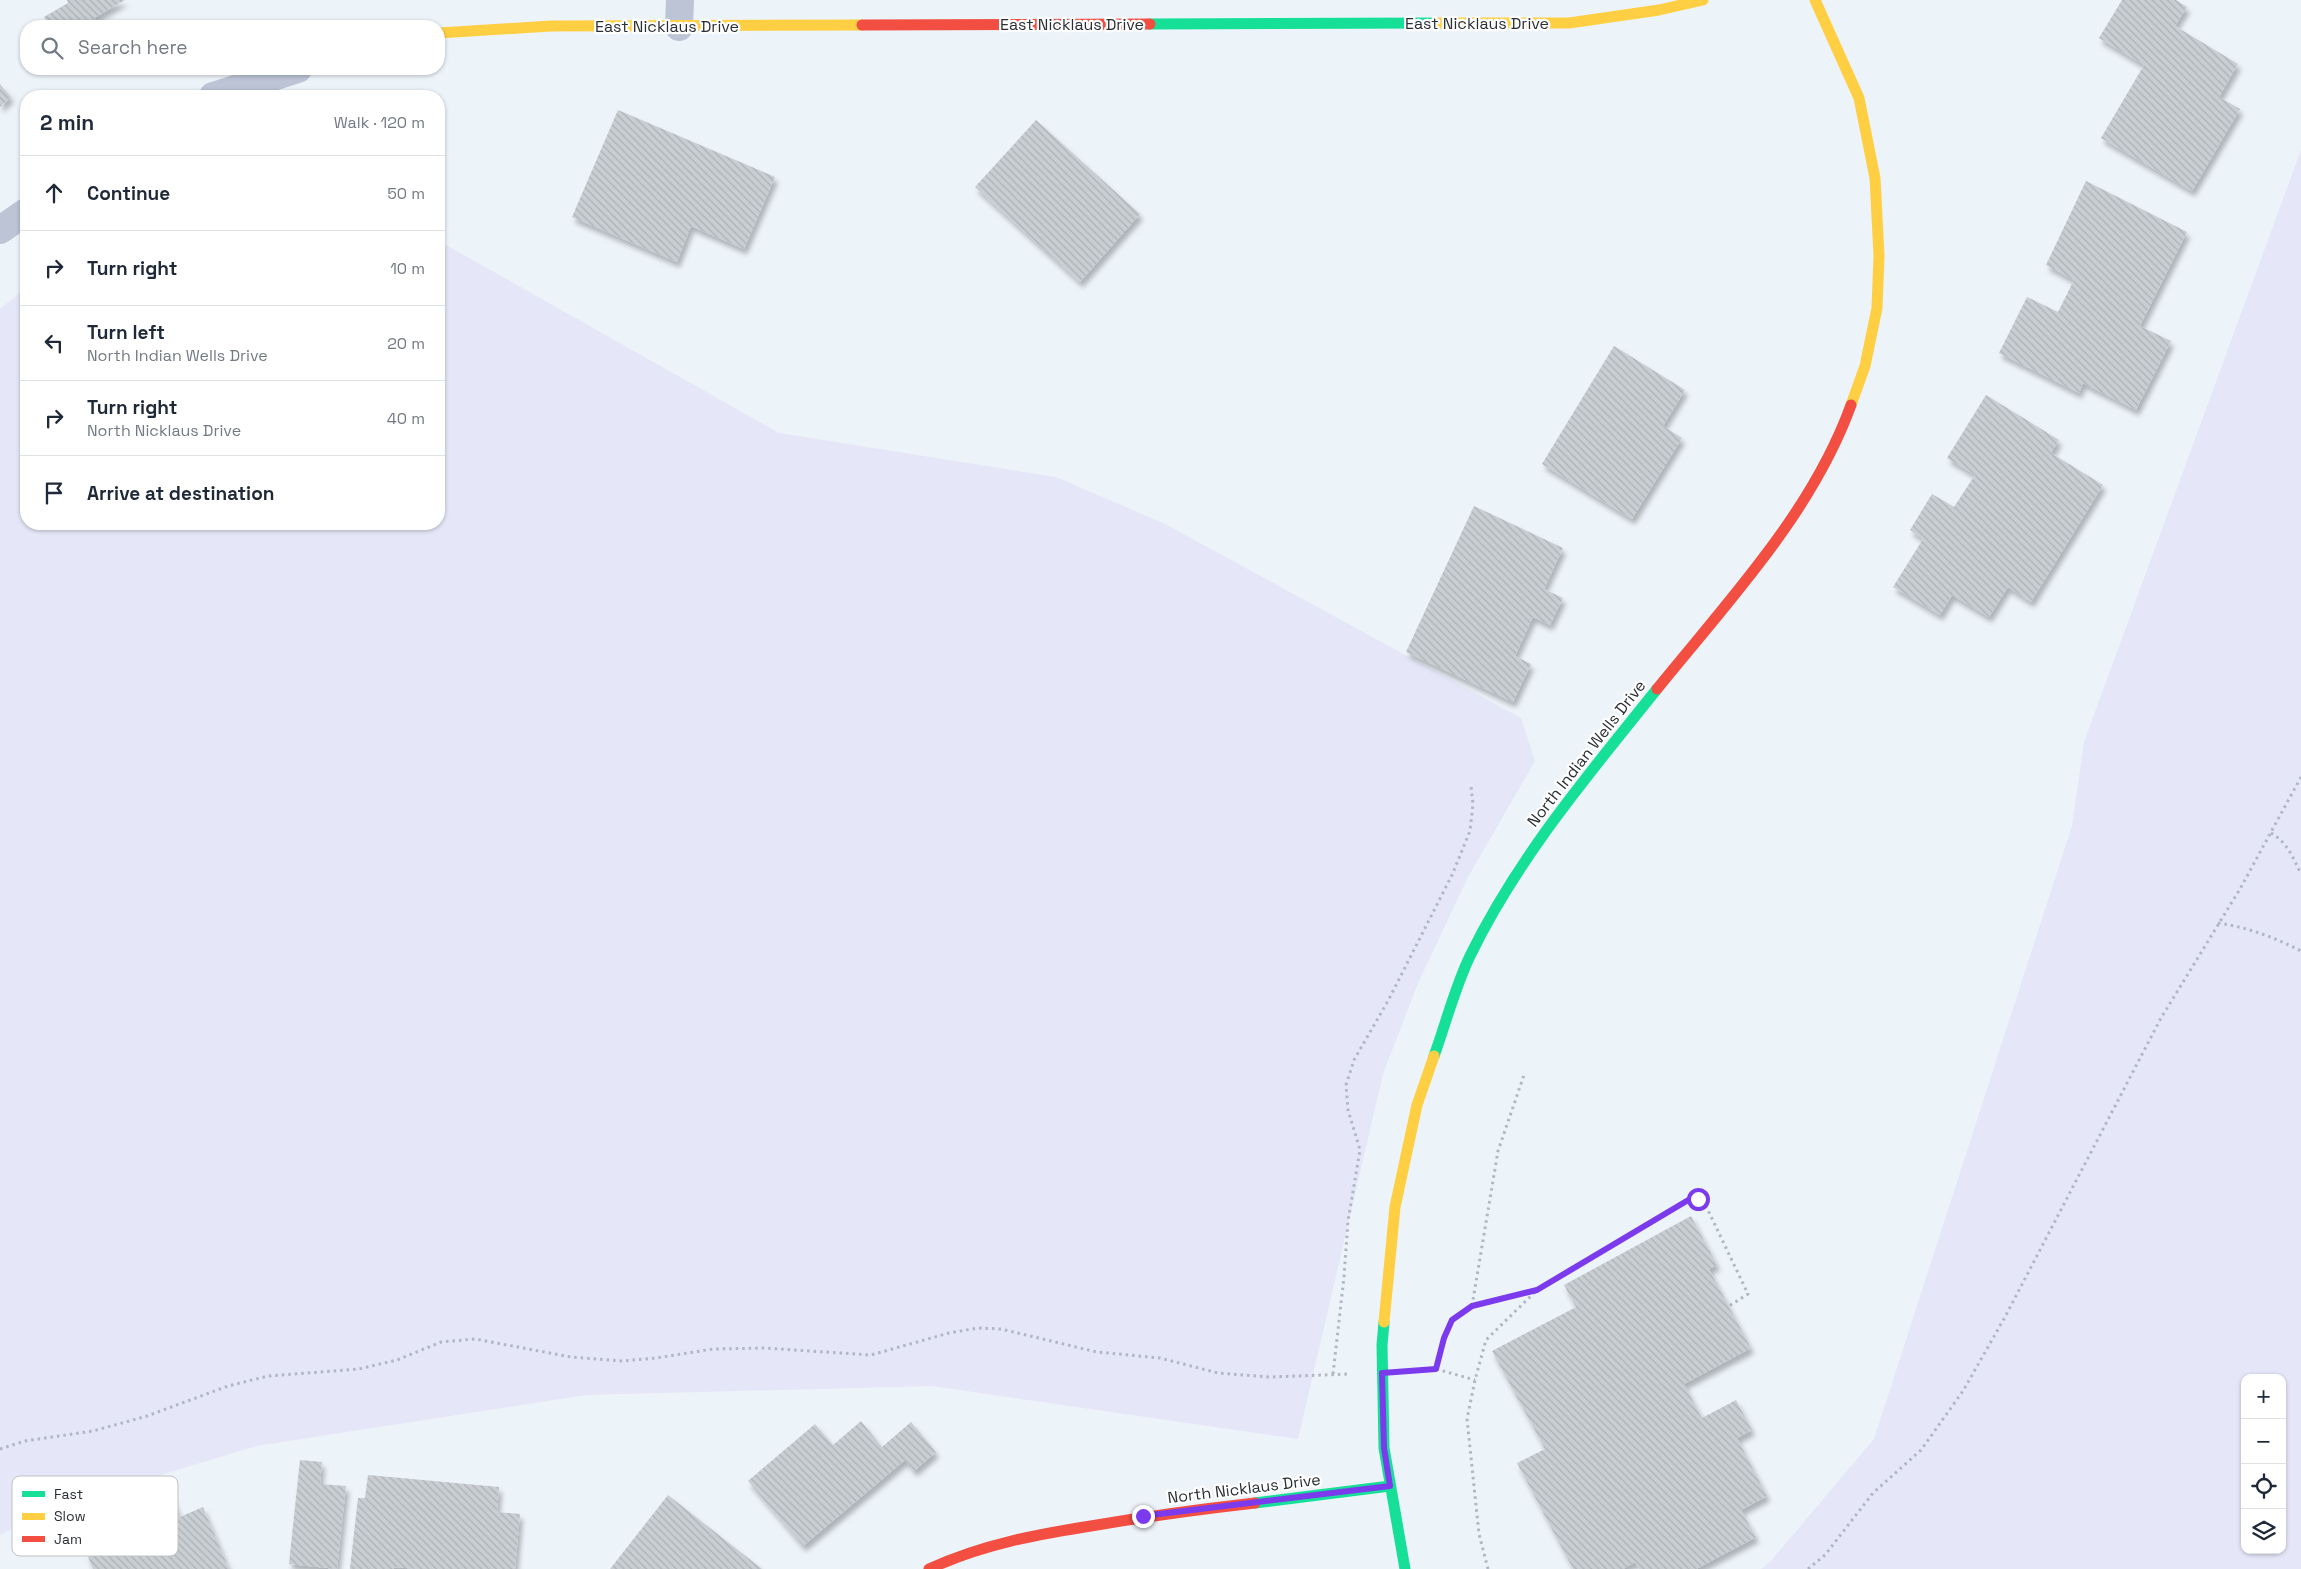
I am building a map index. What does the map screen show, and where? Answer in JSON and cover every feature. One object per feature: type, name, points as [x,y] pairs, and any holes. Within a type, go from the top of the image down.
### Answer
[{"type":"street","points":[[679,27],[680,0]]},
{"type":"street","name":"East Nicklaus Drive","points":[[445,33],[551,26],[1569,23],[1659,10],[1703,0]]},
{"type":"street","name":"North Indian Wells Drive","points":[[1405,1569],[1384,1448],[1382,1345],[1395,1207],[1417,1105],[1469,957],[1508,888],[1554,817],[1768,551],[1816,480],[1842,430],[1865,366],[1877,308],[1879,256],[1875,178],[1859,98],[1815,0]]},
{"type":"street","points":[[232,90],[279,75]]},
{"type":"street","points":[[0,230],[20,216]]},
{"type":"street","name":"North Nicklaus Drive","points":[[930,1569],[1000,1541],[1060,1530],[1143,1516],[1390,1486]]},
{"type":"path","points":[[1808,1569],[1826,1555],[1873,1493],[1922,1450],[1963,1391],[2005,1317],[2161,1018],[2271,833],[2301,777]]},
{"type":"path","points":[[1333,1374],[1348,1221],[1360,1150],[1348,1110],[1346,1085],[1354,1060],[1389,999],[1452,875],[1470,831],[1473,804],[1471,786]]},
{"type":"path","points":[[2271,833],[2281,839],[2290,850],[2301,874]]},
{"type":"path","points":[[2218,924],[2250,931],[2301,951]]},
{"type":"path","points":[[1472,1306],[1498,1151],[1524,1075]]},
{"type":"path","points":[[1488,1569],[1479,1534],[1467,1419],[1486,1340],[1537,1290],[1690,1199],[1698,1199],[1706,1206],[1748,1294],[1729,1306]]},
{"type":"path","points":[[1436,1369],[1444,1338],[1452,1320],[1472,1306],[1537,1290]]},
{"type":"path","points":[[0,1449],[25,1441],[93,1431],[147,1416],[228,1386],[268,1376],[359,1370],[397,1360],[441,1342],[475,1339],[570,1357],[622,1360],[656,1358],[713,1349],[764,1348],[871,1356],[950,1333],[978,1328],[1001,1329],[1080,1349],[1160,1358],[1218,1373],[1270,1377],[1436,1369],[1475,1380]]},
{"type":"shaded area","points":[[2301,150],[2301,1569],[1761,1569],[1770,1562],[1874,1439],[2072,826],[2084,742]]},
{"type":"shaded area","points":[[445,244],[779,433],[1056,477],[1163,523],[1521,718],[1535,761],[1468,877],[1418,983],[1383,1074],[1298,1439],[932,1386],[586,1395],[256,1446],[157,1476],[12,1476],[12,1529],[0,1535],[0,309],[20,293],[20,530],[445,530]]},
{"type":"building","points":[[67,0],[125,0],[94,18],[95,20],[46,20],[44,17],[68,3]]},
{"type":"building","points":[[2122,0],[2176,0],[2187,7],[2175,26],[2238,64],[2219,97],[2240,109],[2192,191],[2101,138],[2144,65],[2099,38]]},
{"type":"building","points":[[0,84],[11,97],[0,107]]},
{"type":"building","points":[[618,110],[775,177],[744,249],[691,226],[677,262],[572,217]]},
{"type":"building","points":[[1036,120],[1140,214],[1080,282],[975,187]]},
{"type":"building","points":[[2086,181],[2187,232],[2140,326],[2171,341],[2136,410],[2083,383],[2079,393],[1999,353],[2027,297],[2058,312],[2074,280],[2046,265]]},
{"type":"building","points":[[1614,346],[1685,390],[1663,426],[1682,438],[1632,519],[1542,464]]},
{"type":"building","points":[[1986,395],[2059,440],[2051,453],[2103,485],[2031,602],[2008,587],[1989,617],[1952,595],[1940,615],[1893,587],[1923,539],[1910,530],[1932,494],[1954,507],[1975,475],[1947,458]]},
{"type":"building","points":[[1474,506],[1563,548],[1544,589],[1563,598],[1550,625],[1533,617],[1515,656],[1531,664],[1513,702],[1406,652]]},
{"type":"building","points":[[1691,1216],[1717,1265],[1709,1269],[1751,1348],[1684,1384],[1702,1418],[1736,1400],[1752,1430],[1737,1438],[1767,1496],[1741,1510],[1756,1537],[1696,1569],[1639,1569],[1635,1562],[1623,1569],[1573,1569],[1517,1463],[1545,1449],[1492,1351],[1576,1307],[1564,1285]]},
{"type":"building","points":[[861,1421],[882,1447],[911,1422],[936,1452],[914,1471],[905,1460],[803,1546],[748,1481],[815,1424],[833,1445]]},
{"type":"building","points":[[300,1460],[322,1462],[320,1484],[346,1486],[337,1569],[289,1564]]},
{"type":"building","points":[[368,1475],[499,1487],[497,1512],[520,1514],[515,1569],[419,1569],[394,1567],[394,1569],[350,1569],[358,1498],[365,1498]]},
{"type":"building","points":[[668,1495],[762,1569],[610,1569]]},
{"type":"building","points":[[203,1507],[229,1569],[93,1569],[88,1556],[178,1556],[178,1512],[180,1517]]},
{"type":"traffic: fast","points":[[1150,24],[1435,23]]},
{"type":"traffic: fast","points":[[1434,1056],[1455,993],[1470,956],[1510,884],[1556,817],[1657,689]]},
{"type":"traffic: fast","points":[[1384,1322],[1382,1345],[1384,1448],[1405,1569]]},
{"type":"traffic: fast","points":[[1255,1503],[1390,1486]]},
{"type":"traffic: slow","points":[[1435,23],[1569,23],[1659,10],[1703,0]]},
{"type":"traffic: slow","points":[[1815,0],[1859,98],[1875,178],[1879,256],[1877,308],[1865,366],[1851,405]]},
{"type":"traffic: slow","points":[[445,33],[551,26],[862,25]]},
{"type":"traffic: slow","points":[[1384,1322],[1395,1207],[1417,1105],[1434,1056]]},
{"type":"traffic: jam","points":[[862,25],[1150,24]]},
{"type":"traffic: jam","points":[[1657,689],[1739,589],[1791,519],[1814,483],[1834,445],[1851,405]]},
{"type":"traffic: jam","points":[[929,1569],[991,1546],[1033,1536],[1196,1510],[1255,1503]]},
{"type":"route","points":[[1143,1516],[1390,1486],[1384,1448],[1382,1373],[1436,1369],[1444,1338],[1452,1320],[1472,1306],[1537,1290],[1690,1199],[1698,1199]]}]
